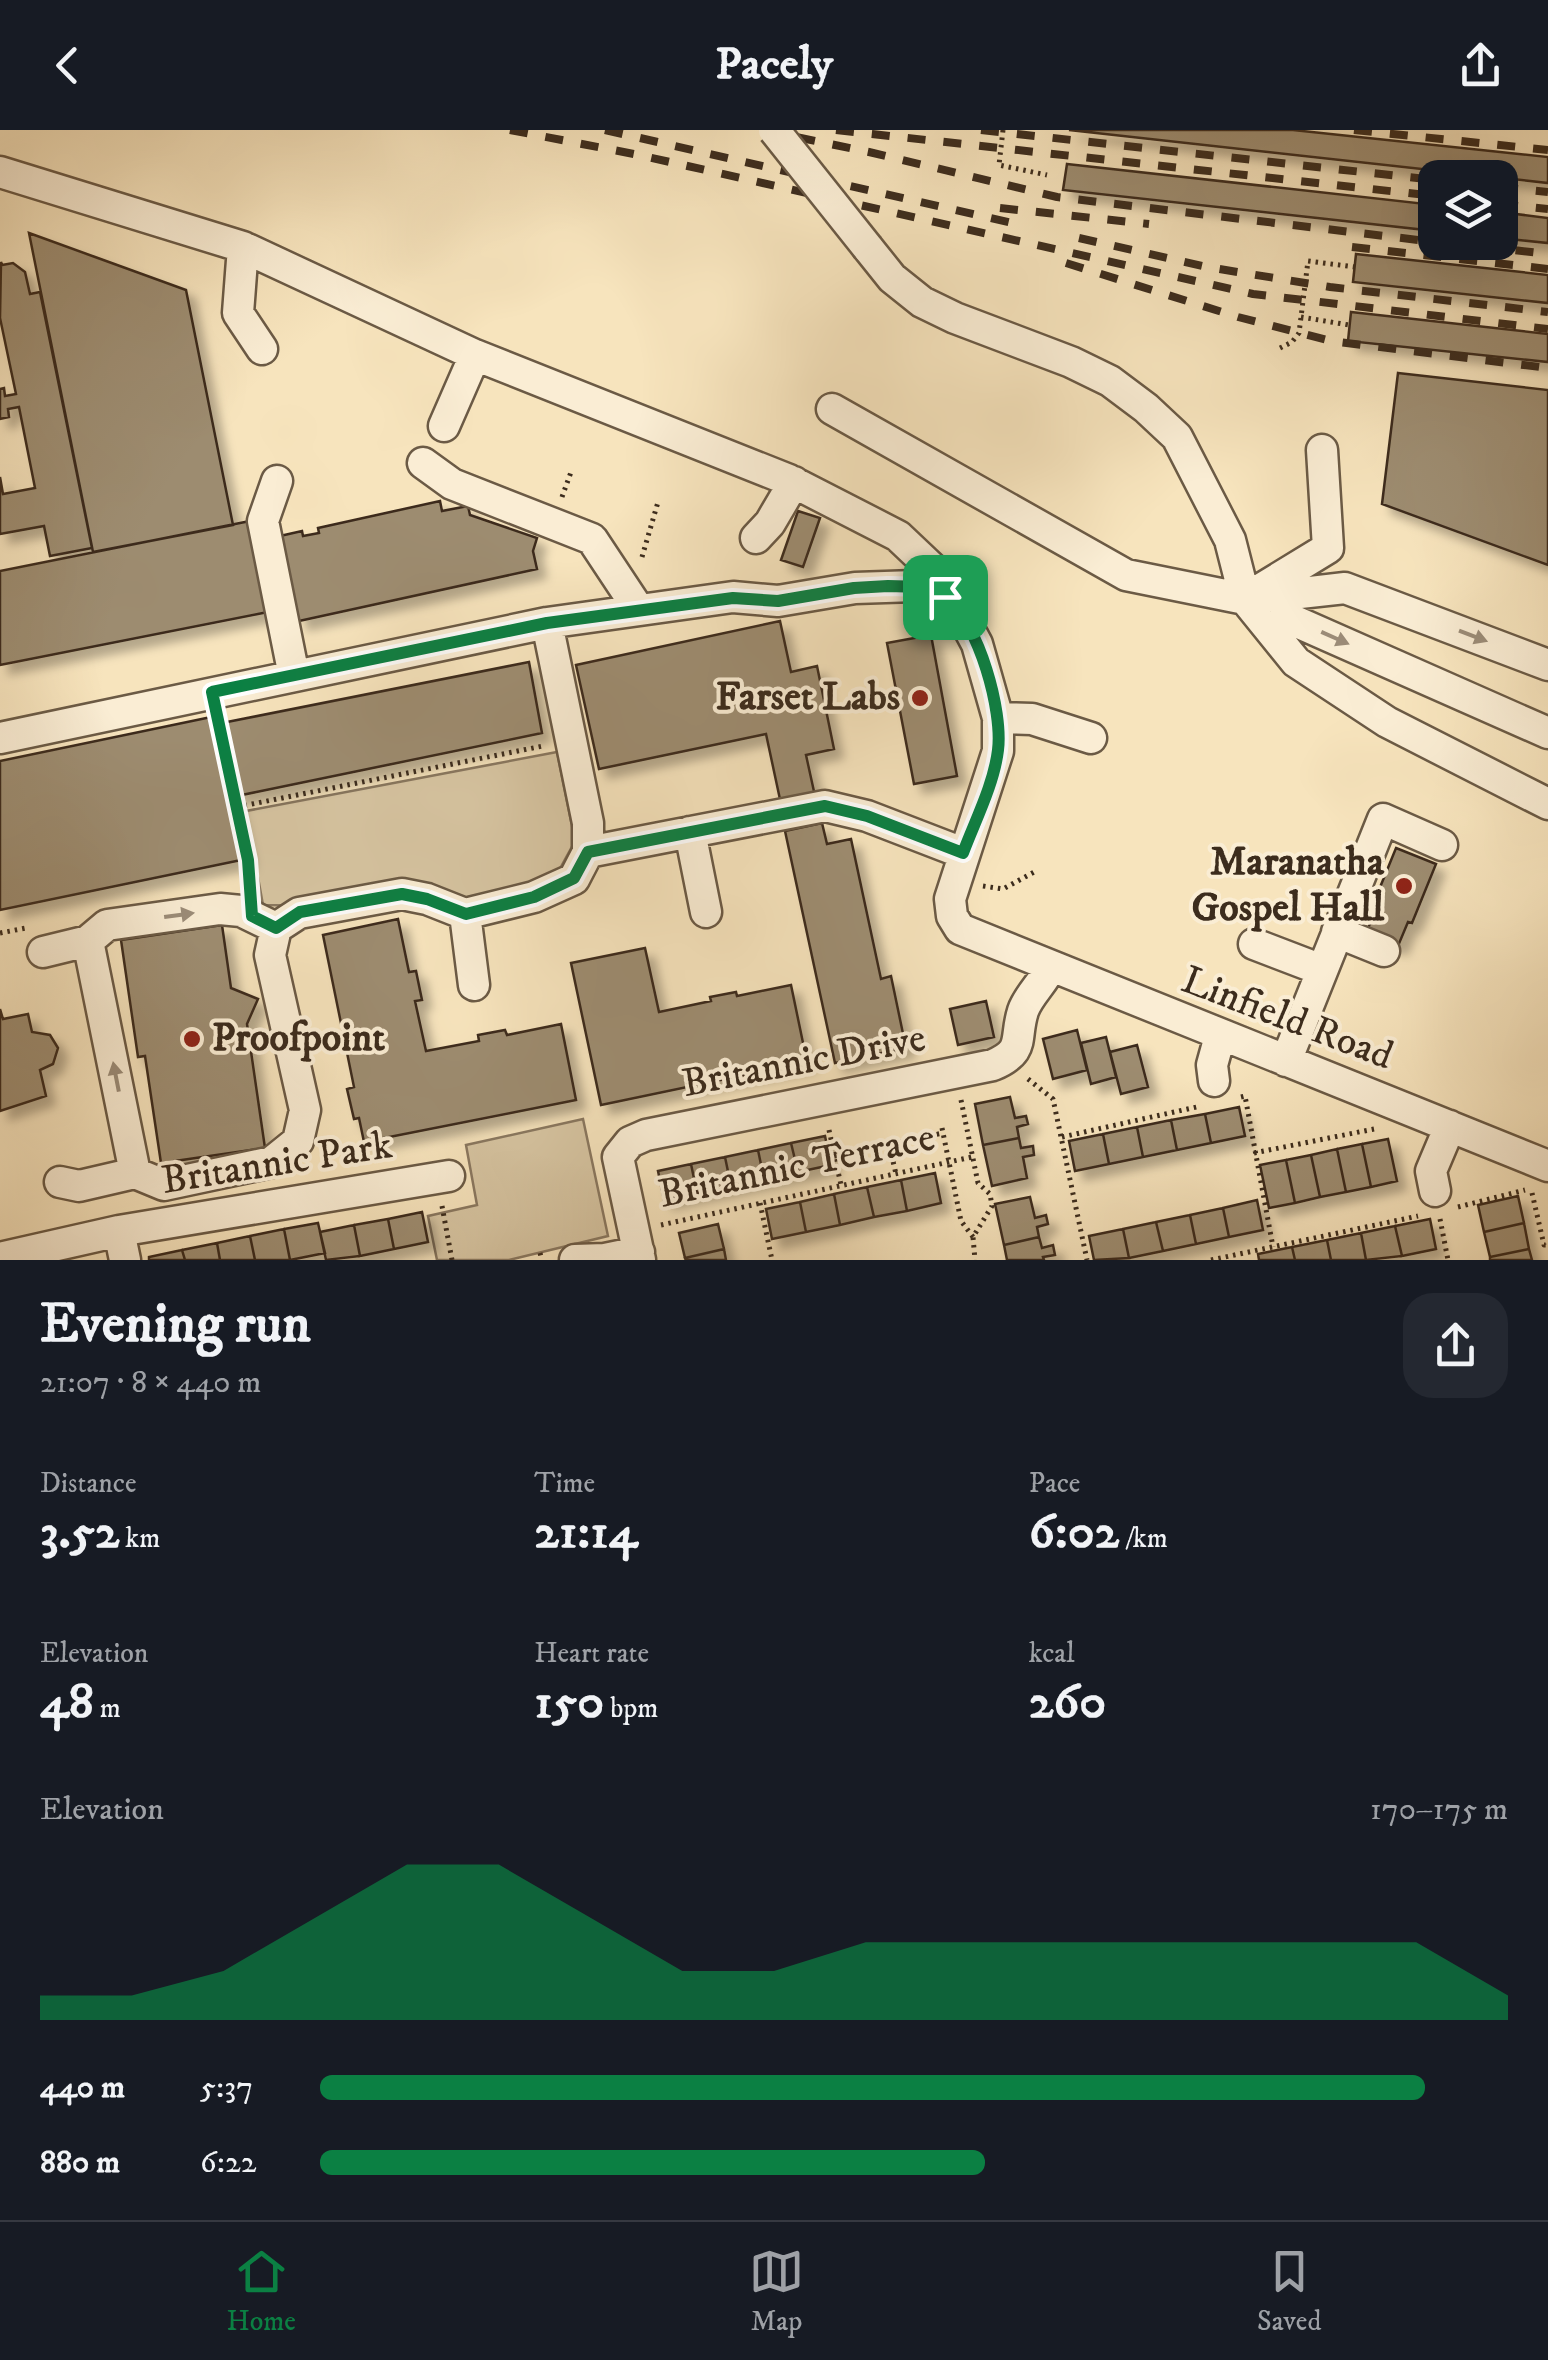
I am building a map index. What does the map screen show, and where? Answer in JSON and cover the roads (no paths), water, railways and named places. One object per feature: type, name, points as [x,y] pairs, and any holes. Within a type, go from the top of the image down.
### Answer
[{"type":"street","points":[[774,130],[892,278],[922,302],[1084,368],[1110,382],[1177,438],[1230,540],[1245,599],[1296,662],[1387,722],[1548,804]]},
{"type":"street","points":[[0,172],[244,247],[476,354],[794,482],[898,536],[935,571],[945,597],[961,614],[977,644],[998,718],[998,752],[959,867],[867,816],[825,806],[588,852]]},
{"type":"street","points":[[244,247],[238,313],[262,349]]},
{"type":"street","points":[[444,426],[476,354]]},
{"type":"street","points":[[832,410],[1126,574],[1245,599],[1548,733]]},
{"type":"street","points":[[1245,599],[1328,548],[1322,450]]},
{"type":"street","points":[[423,463],[452,484],[592,538],[639,610]]},
{"type":"street","points":[[277,481],[263,522],[294,676]]},
{"type":"street","points":[[756,538],[770,523],[794,482]]},
{"type":"street","points":[[0,738],[547,623],[733,598],[778,601],[854,588],[916,586],[945,597]]},
{"type":"street","points":[[1245,599],[1346,588],[1548,664]]},
{"type":"street","points":[[43,952],[88,942],[107,925],[220,910],[264,922],[402,894],[466,914],[534,897],[574,878],[588,852],[588,823],[547,623]]},
{"type":"street","points":[[998,718],[1032,719],[1091,738]]},
{"type":"street","points":[[1286,1060],[1383,819],[1442,845]]},
{"type":"street","points":[[690,832],[706,912]]},
{"type":"street","name":"Linfield Road","points":[[959,867],[950,899],[952,916],[960,929],[1450,1126],[1538,1181]]},
{"type":"street","points":[[466,914],[474,984]]},
{"type":"street","points":[[60,1182],[78,1186],[135,1172],[164,1185],[272,1162],[298,1141],[305,1110],[264,922]]},
{"type":"street","points":[[88,942],[135,1172]]},
{"type":"street","points":[[1254,944],[1384,950]]},
{"type":"street","name":"Britannic Drive","points":[[638,1248],[618,1157],[630,1142],[646,1135],[823,1101],[1007,1059],[1018,1046],[1023,1012],[1050,968]]},
{"type":"street","points":[[1220,1036],[1212,1065],[1221,1094]]},
{"type":"street","points":[[1436,1202],[1431,1171],[1450,1126]]},
{"type":"street","name":"Britannic Park","points":[[0,1258],[122,1245],[443,1177]]},
{"type":"street","points":[[574,1260],[606,1259],[638,1248]]},
{"type":"railway","points":[[510,130],[639,155],[1253,294],[1548,329]]},
{"type":"railway","points":[[605,130],[1021,225]]},
{"type":"railway","points":[[762,130],[1057,197],[1418,240]]},
{"type":"railway","points":[[836,130],[1418,194]]},
{"type":"railway","points":[[981,130],[1418,178]]},
{"type":"railway","points":[[1354,130],[1548,150]]},
{"type":"railway","points":[[1518,189],[1548,192]]},
{"type":"railway","points":[[1518,206],[1548,209]]},
{"type":"railway","points":[[1000,208],[1149,224]]},
{"type":"railway","points":[[1079,238],[1207,267],[1330,287],[1548,312]]},
{"type":"railway","points":[[1352,247],[1548,269]]},
{"type":"railway","points":[[1518,251],[1548,254]]},
{"type":"railway","points":[[1066,263],[1238,317],[1331,341],[1548,368]]},
{"type":"place","name":"Farset Labs","points":[[920,698]]},
{"type":"place","name":"Maranatha Gospel Hall","points":[[1404,886]]},
{"type":"place","name":"Proofpoint","points":[[192,1039]]}]
